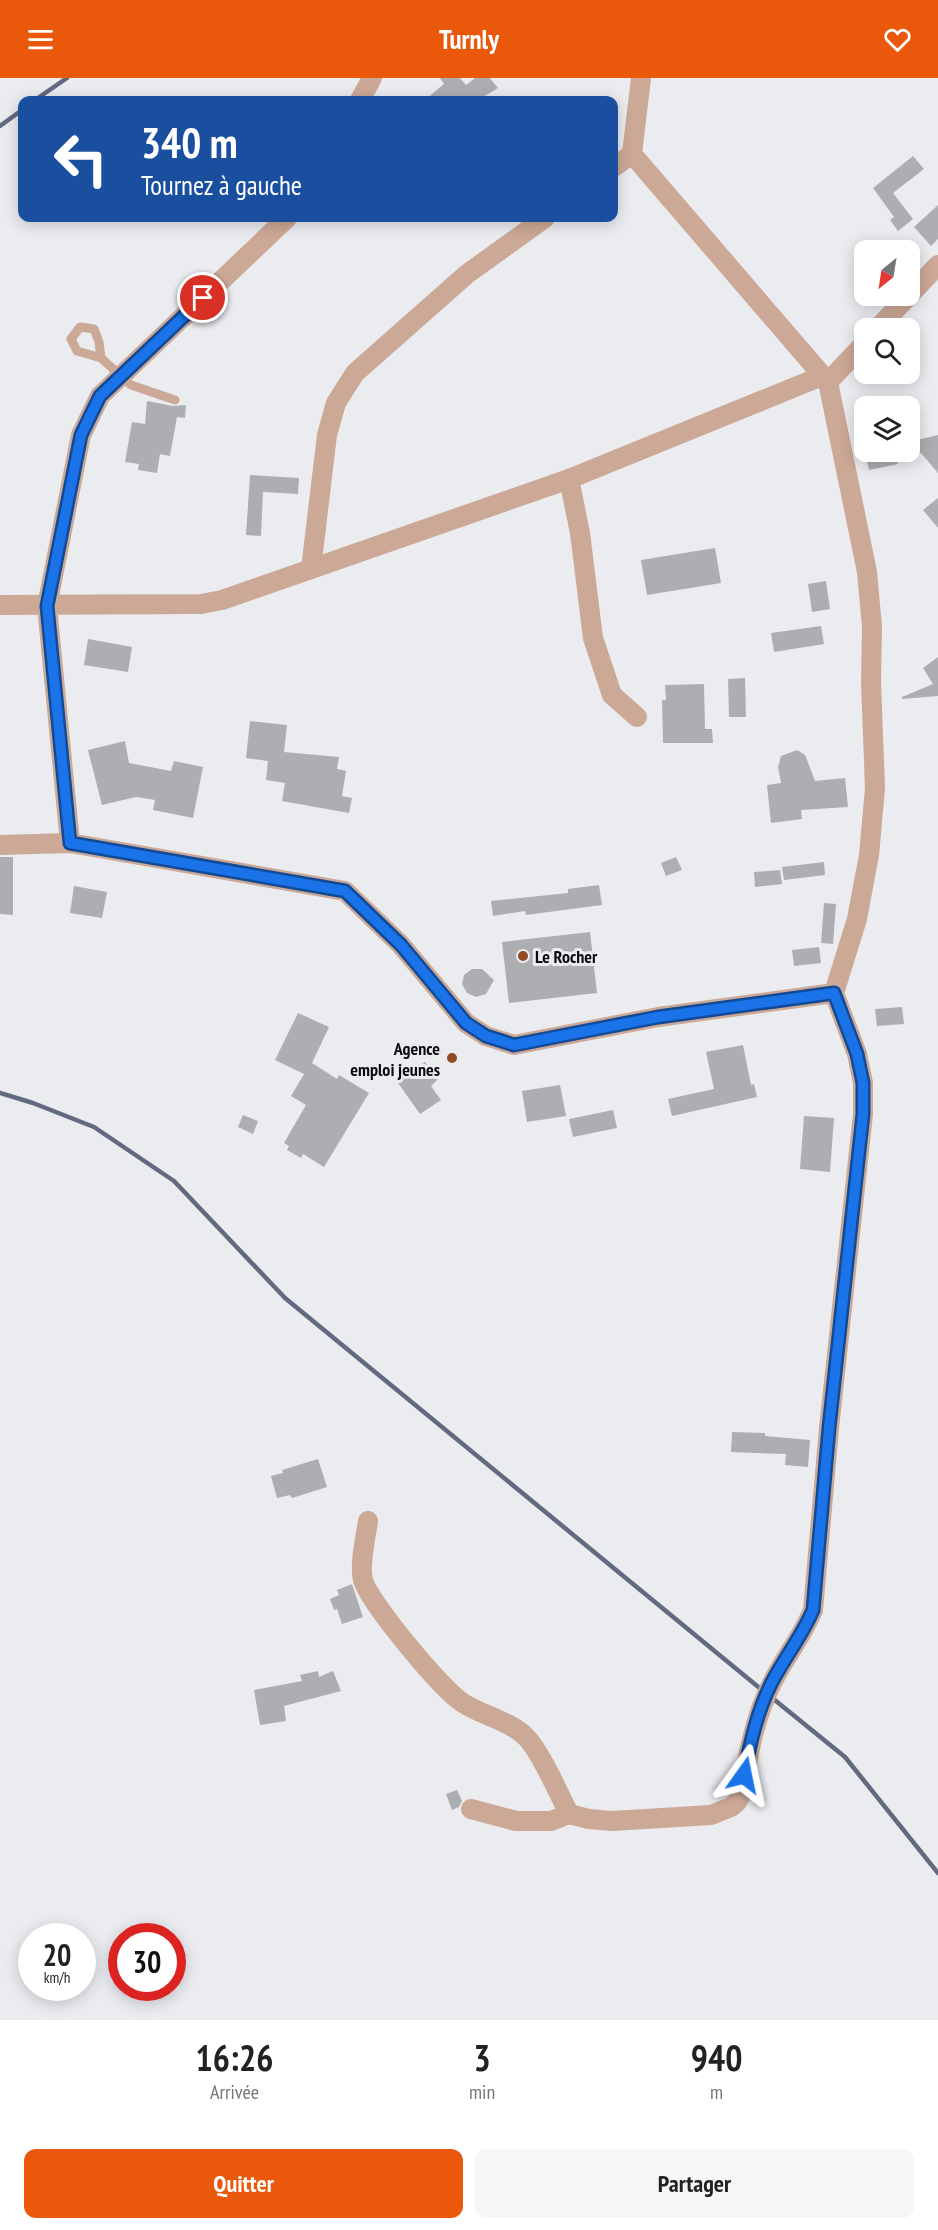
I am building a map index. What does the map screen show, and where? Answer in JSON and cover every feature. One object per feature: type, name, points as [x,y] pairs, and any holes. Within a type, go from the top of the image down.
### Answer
[{"type":"street","points":[[362,96],[372,78]]},
{"type":"street","points":[[471,1809],[516,1821],[551,1821],[570,1814],[589,1819],[612,1821],[711,1815],[731,1807],[741,1795],[759,1713],[772,1683],[804,1632],[813,1610],[829,1428],[863,1114],[863,1083],[857,1054],[834,993],[857,918],[869,855],[875,788],[871,682],[872,627],[867,572],[825,379],[632,154],[641,78]]},
{"type":"street","points":[[618,164],[632,154]]},
{"type":"street","points":[[70,843],[47,606],[81,435],[100,396],[283,222]]},
{"type":"street","points":[[311,569],[327,435],[336,403],[355,373],[467,274],[539,222]]},
{"type":"street","points":[[888,318],[938,265]]},
{"type":"street","points":[[0,605],[201,604],[222,600],[569,479],[825,379],[854,353]]},
{"type":"street","points":[[569,479],[580,533],[593,638],[612,695],[637,717]]},
{"type":"street","points":[[0,845],[70,843],[345,891],[401,945],[466,1023],[486,1036],[514,1045],[658,1017],[834,993]]},
{"type":"street","points":[[368,1521],[362,1578],[368,1592],[418,1658],[447,1690],[462,1703],[507,1724],[529,1740],[570,1814]]},
{"type":"lane","points":[[101,358],[131,385],[175,400]]},
{"type":"building","points":[[440,78],[460,78],[466,85],[475,78],[490,78],[498,88],[485,96],[430,96],[444,84]]},
{"type":"building","points":[[913,156],[924,169],[893,193],[913,219],[898,231],[890,220],[894,217],[873,188]]},
{"type":"building","points":[[938,205],[938,239],[931,246],[914,227]]},
{"type":"building","points":[[147,401],[173,406],[186,405],[185,418],[177,417],[170,456],[160,454],[157,473],[138,470],[139,464],[125,462],[132,422],[145,424]]},
{"type":"building","points":[[938,435],[938,473],[920,453],[920,439]]},
{"type":"building","points":[[867,462],[898,462],[898,464],[869,470]]},
{"type":"building","points":[[250,475],[299,478],[298,494],[263,492],[261,536],[246,535]]},
{"type":"building","points":[[938,498],[938,528],[923,510]]},
{"type":"building","points":[[715,548],[721,583],[647,595],[641,560]]},
{"type":"building","points":[[826,581],[830,609],[812,612],[808,584]]},
{"type":"building","points":[[821,626],[824,644],[774,652],[771,633]]},
{"type":"building","points":[[88,639],[132,647],[128,672],[84,665]]},
{"type":"building","points":[[938,657],[938,696],[902,699],[902,697],[933,684],[923,668]]},
{"type":"building","points":[[745,678],[746,717],[729,717],[728,679]]},
{"type":"building","points":[[704,684],[705,729],[712,729],[713,743],[663,743],[662,700],[666,700],[665,685]]},
{"type":"building","points":[[250,721],[287,725],[284,752],[339,757],[337,769],[346,771],[342,796],[352,798],[349,813],[282,801],[285,783],[266,780],[268,761],[246,758]]},
{"type":"building","points":[[125,741],[129,763],[171,771],[174,761],[203,767],[193,818],[153,810],[155,800],[136,797],[102,805],[88,750]]},
{"type":"building","points":[[797,750],[805,755],[815,781],[845,778],[848,807],[801,810],[802,819],[771,823],[767,785],[781,783],[778,767],[781,756]]},
{"type":"building","points":[[0,857],[13,857],[13,915],[0,914]]},
{"type":"building","points":[[676,857],[682,870],[666,876],[661,863]]},
{"type":"building","points":[[824,862],[825,875],[784,880],[782,867]]},
{"type":"building","points":[[780,870],[782,884],[755,887],[754,872]]},
{"type":"building","points":[[599,885],[602,905],[526,915],[525,911],[493,916],[491,901],[568,893],[568,889]]},
{"type":"building","points":[[74,886],[107,892],[102,918],[70,913]]},
{"type":"building","points":[[824,903],[836,904],[833,944],[821,943]]},
{"type":"building","name":"Le Rocher","points":[[590,932],[597,993],[509,1003],[502,942]]},
{"type":"building","points":[[819,947],[821,963],[794,966],[792,950]]},
{"type":"building","points":[[472,969],[482,969],[494,980],[486,994],[476,997],[467,993],[462,984],[464,975]]},
{"type":"building","points":[[902,1007],[904,1024],[877,1026],[875,1009]]},
{"type":"building","points":[[298,1013],[329,1027],[312,1063],[337,1079],[339,1075],[369,1093],[324,1167],[303,1154],[301,1158],[287,1150],[289,1146],[284,1143],[306,1105],[291,1096],[304,1074],[275,1060]]},
{"type":"building","points":[[743,1045],[751,1085],[754,1084],[757,1097],[672,1116],[668,1099],[714,1089],[706,1052]]},
{"type":"building","points":[[425,1062],[438,1079],[431,1086],[441,1100],[420,1114],[398,1083]]},
{"type":"building","points":[[560,1085],[566,1116],[527,1122],[522,1091]]},
{"type":"building","points":[[613,1110],[617,1128],[573,1137],[569,1119]]},
{"type":"building","points":[[243,1115],[258,1121],[253,1134],[238,1127]]},
{"type":"building","points":[[804,1116],[834,1118],[830,1172],[800,1169]]},
{"type":"building","points":[[732,1432],[765,1433],[765,1436],[810,1440],[808,1467],[785,1465],[786,1454],[731,1452]]},
{"type":"building","points":[[318,1459],[327,1487],[292,1498],[290,1495],[277,1498],[271,1476],[283,1473],[282,1470]]},
{"type":"building","points":[[352,1584],[363,1617],[342,1624],[337,1609],[334,1610],[330,1599],[339,1595],[337,1590]]},
{"type":"building","points":[[318,1671],[319,1677],[333,1671],[341,1691],[284,1706],[286,1721],[260,1725],[254,1690],[302,1681],[300,1675]]},
{"type":"building","points":[[457,1790],[462,1801],[459,1807],[452,1810],[446,1794]]},
{"type":"waterway","points":[[41,96],[67,78]]},
{"type":"waterway","points":[[0,126],[18,113]]},
{"type":"waterway","points":[[0,1093],[33,1103],[94,1127],[174,1181],[285,1298],[762,1690]]},
{"type":"waterway","points":[[771,1697],[845,1757],[938,1873]]},
{"type":"place","name":"Le Rocher","points":[[523,956]]},
{"type":"place","name":"Agence emploi jeunes","points":[[452,1058]]},
{"type":"route","points":[[203,298],[100,396],[81,435],[47,606],[70,843],[345,891],[401,945],[466,1023],[486,1036],[514,1045],[658,1017],[834,993],[857,1054],[863,1083],[863,1114],[829,1428],[813,1610],[804,1632],[772,1683],[759,1713],[744,1775]]}]
